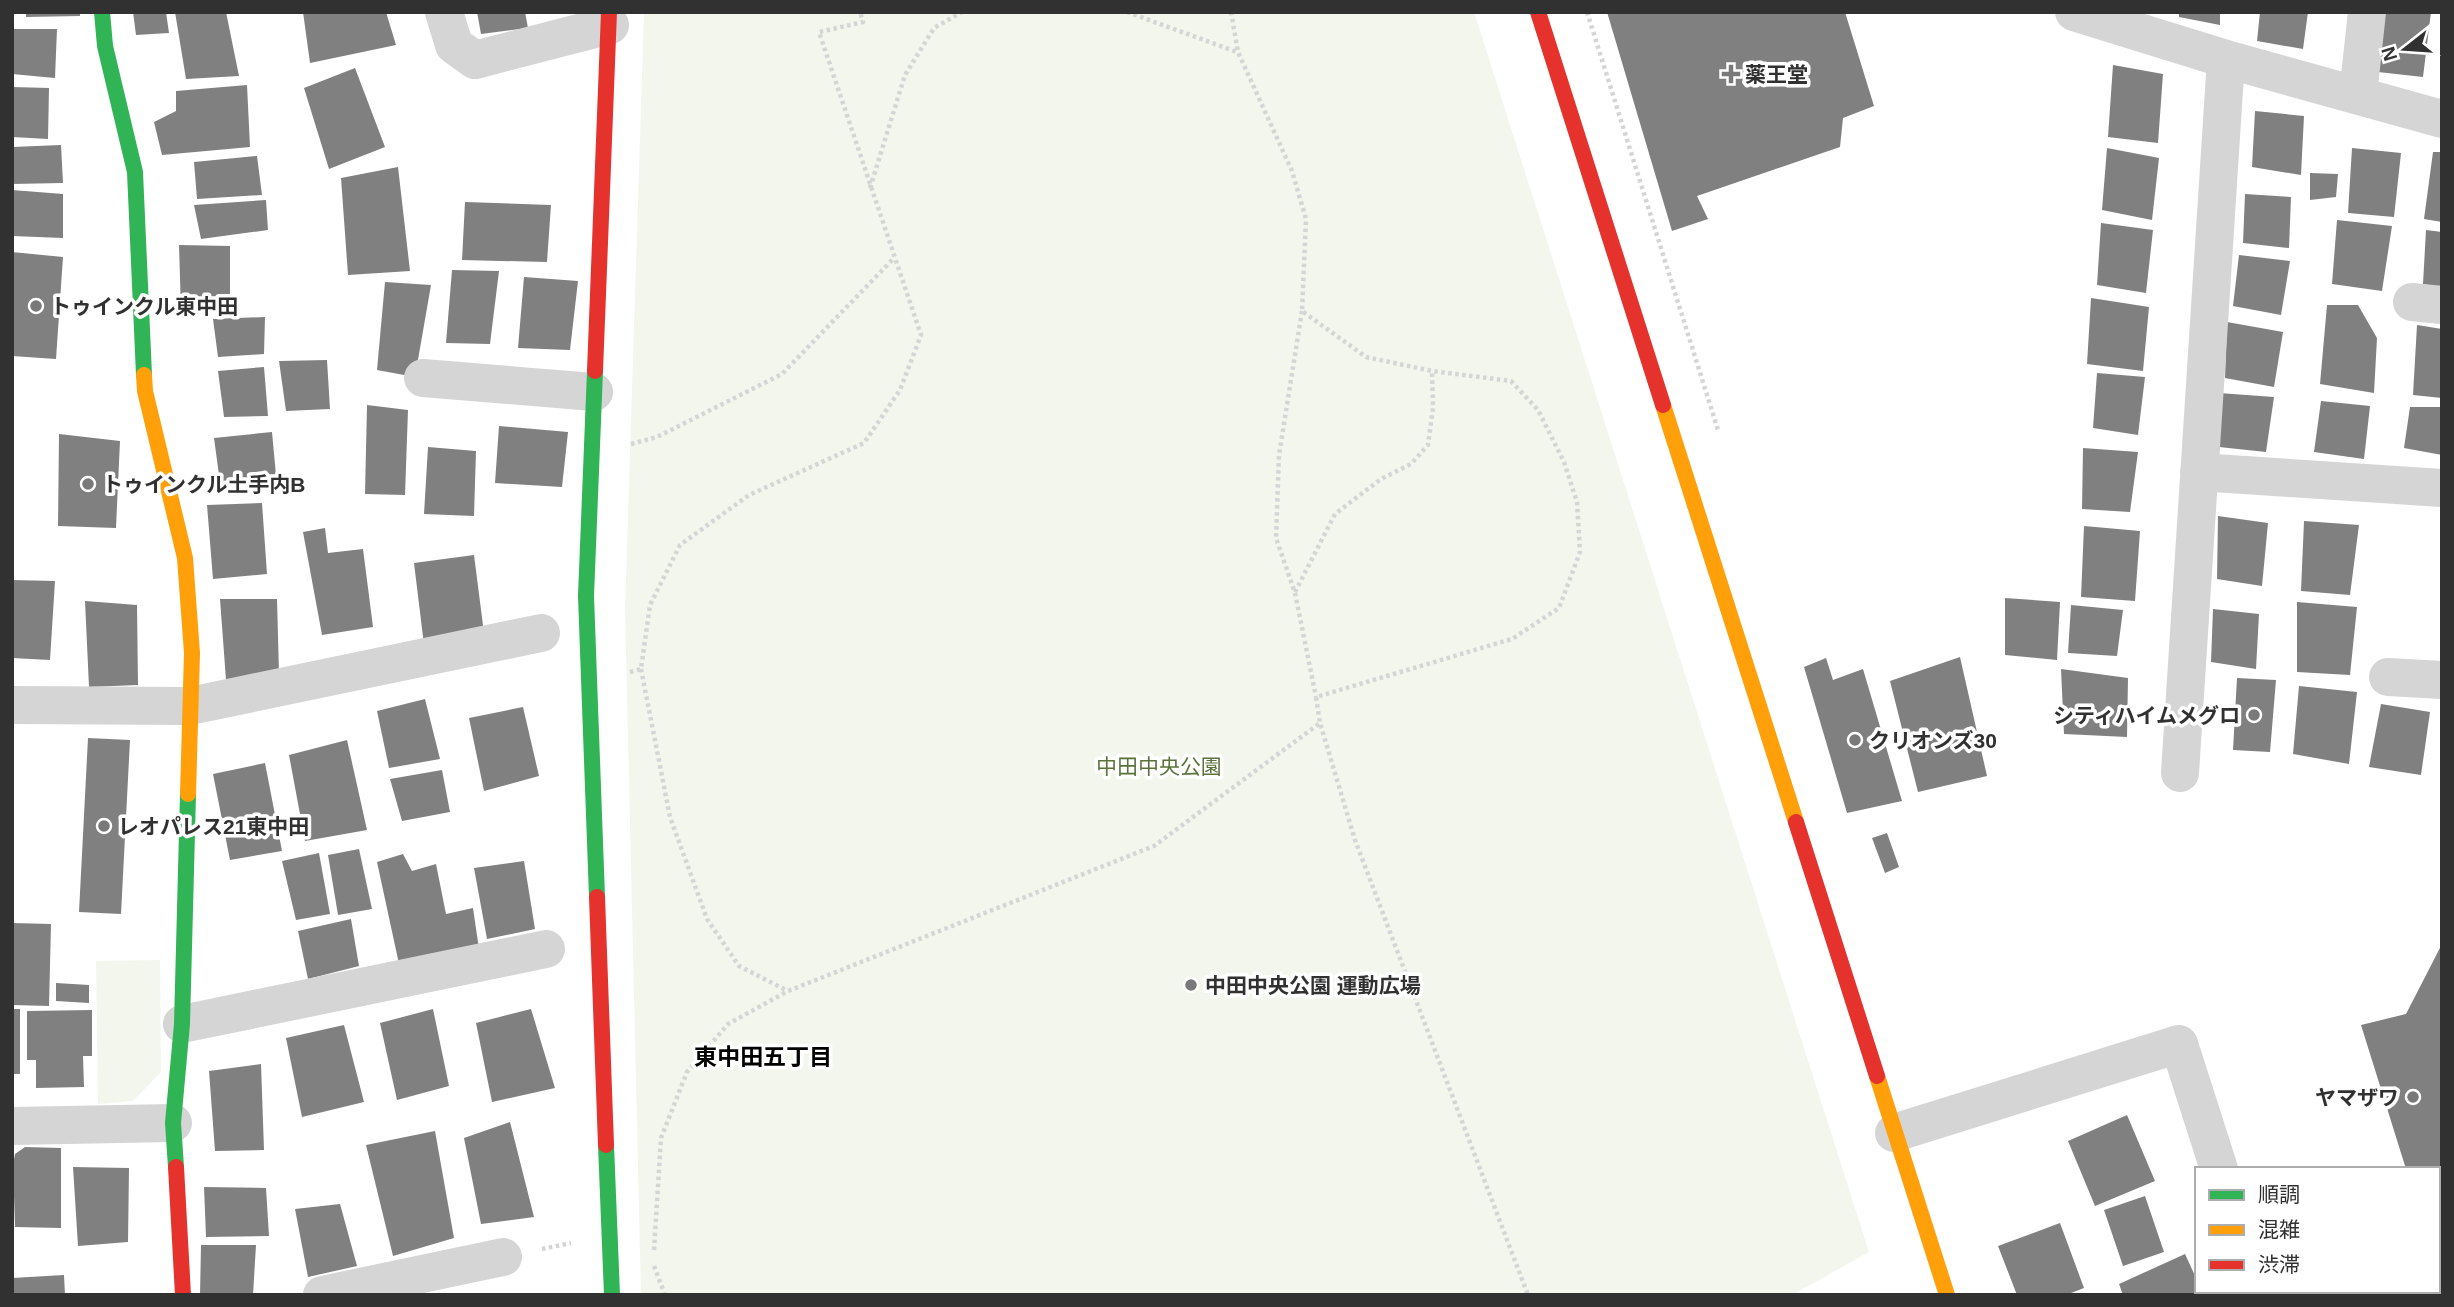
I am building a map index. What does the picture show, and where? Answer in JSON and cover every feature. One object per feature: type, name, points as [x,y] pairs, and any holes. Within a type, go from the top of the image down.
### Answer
[{"type":"street","points":[[102,12],[105,46],[135,172],[145,391],[185,558],[192,653],[182,1024],[173,1123],[183,1295]]},
{"type":"street","points":[[444,12],[454,45],[475,60],[609,19],[586,596],[612,1295]]},
{"type":"street","points":[[1538,12],[1947,1295]]},
{"type":"street","points":[[2074,12],[2159,25],[2226,59],[2442,118]]},
{"type":"street","points":[[2358,95],[2367,12]]},
{"type":"street","points":[[2180,773],[2226,59]]},
{"type":"street","points":[[423,378],[594,392]]},
{"type":"street","points":[[2199,472],[2442,488]]},
{"type":"street","points":[[12,705],[190,706],[541,633]]},
{"type":"street","points":[[2388,677],[2442,680]]},
{"type":"street","points":[[182,1024],[546,949]]},
{"type":"street","points":[[1894,1133],[2179,1044],[2218,1167]]},
{"type":"street","points":[[12,1126],[173,1123]]},
{"type":"street","points":[[322,1295],[503,1257]]},
{"type":"path","points":[[788,991],[739,967],[707,919],[670,817],[640,669],[650,605],[680,545],[749,495],[864,443],[900,390],[921,335],[819,32],[863,22],[860,12]]},
{"type":"path","points":[[870,188],[905,75],[934,28],[962,12]]},
{"type":"path","points":[[1127,12],[1238,52]]},
{"type":"path","points":[[1231,12],[1238,52],[1292,171],[1306,219],[1302,312],[1279,456],[1276,538],[1294,593],[1320,723],[1355,840],[1528,1295]]},
{"type":"path","points":[[592,456],[657,437],[782,374],[894,258]]},
{"type":"path","points":[[1302,312],[1366,357],[1432,371],[1511,381],[1538,410],[1564,462],[1577,502],[1580,552],[1559,608],[1512,639],[1315,697]]},
{"type":"path","points":[[1294,593],[1335,514],[1381,479],[1411,464],[1428,445],[1433,408],[1432,371]]},
{"type":"path","points":[[588,682],[640,669]]},
{"type":"path","points":[[665,1295],[653,1264],[661,1138],[687,1072],[729,1024],[788,991],[1154,846],[1320,723]]},
{"type":"path","points":[[503,1257],[610,1236]]},
{"type":"green space","name":"中田中央公園","points":[[644,12],[1474,12],[1869,1252],[1792,1295],[641,1295],[625,610]]},
{"type":"green space","points":[[160,960],[161,1072],[133,1101],[98,1104],[96,961]]},
{"type":"building","points":[[26,12],[80,12],[80,16],[26,17]]},
{"type":"building","points":[[133,12],[166,12],[169,33],[136,35]]},
{"type":"building","points":[[175,12],[226,12],[239,76],[186,79]]},
{"type":"building","points":[[303,12],[386,12],[396,45],[310,63]]},
{"type":"building","points":[[477,12],[525,12],[528,28],[481,34]]},
{"type":"building","points":[[1607,12],[1845,12],[1874,106],[1843,118],[1840,147],[1697,196],[1708,219],[1672,231]]},
{"type":"building","points":[[2179,12],[2220,12],[2220,25],[2179,17]]},
{"type":"building","points":[[2260,12],[2308,12],[2303,49],[2257,41]]},
{"type":"building","points":[[2384,12],[2431,12],[2423,77],[2378,72]]},
{"type":"building","points":[[12,29],[57,29],[55,78],[12,74]]},
{"type":"building","points":[[2113,65],[2163,74],[2158,143],[2108,137]]},
{"type":"building","points":[[355,68],[385,147],[329,169],[304,88]]},
{"type":"building","points":[[247,85],[250,147],[162,155],[154,122],[176,111],[176,91]]},
{"type":"building","points":[[12,87],[49,88],[48,139],[12,137]]},
{"type":"building","points":[[2255,111],[2304,116],[2301,175],[2252,167]]},
{"type":"building","points":[[61,145],[63,183],[12,184],[12,147]]},
{"type":"building","points":[[2107,148],[2159,158],[2152,220],[2102,210]]},
{"type":"building","points":[[2352,148],[2401,153],[2394,217],[2348,213]]},
{"type":"building","points":[[2433,152],[2442,152],[2442,222],[2424,219]]},
{"type":"building","points":[[257,156],[262,195],[197,199],[194,162]]},
{"type":"building","points":[[398,167],[410,271],[348,275],[341,178]]},
{"type":"building","points":[[2310,173],[2338,174],[2336,197],[2310,200]]},
{"type":"building","points":[[12,190],[63,194],[63,238],[12,236]]},
{"type":"building","points":[[2245,194],[2291,197],[2289,248],[2243,243]]},
{"type":"building","points":[[266,200],[268,230],[201,239],[194,205]]},
{"type":"building","points":[[465,202],[551,205],[547,262],[462,260]]},
{"type":"building","points":[[2337,220],[2392,226],[2382,291],[2332,284]]},
{"type":"building","points":[[2101,223],[2153,230],[2146,293],[2097,285]]},
{"type":"building","points":[[2426,230],[2442,232],[2442,288],[2423,284]]},
{"type":"building","points":[[179,245],[230,246],[230,307],[181,310]]},
{"type":"building","name":"トゥインクル東中田","points":[[12,252],[63,257],[56,359],[12,356]]},
{"type":"building","points":[[2239,255],[2290,261],[2281,315],[2233,306]]},
{"type":"building","points":[[452,270],[499,271],[490,344],[446,343]]},
{"type":"building","points":[[524,277],[578,281],[570,350],[518,348]]},
{"type":"building","points":[[385,282],[431,285],[415,377],[377,370]]},
{"type":"building","points":[[2091,298],[2149,307],[2143,371],[2087,364]]},
{"type":"building","points":[[2327,305],[2358,305],[2377,338],[2374,393],[2320,384]]},
{"type":"building","points":[[265,317],[264,354],[218,357],[213,319]]},
{"type":"building","points":[[2227,322],[2283,332],[2274,387],[2225,378]]},
{"type":"building","points":[[2417,325],[2442,329],[2442,398],[2413,395]]},
{"type":"building","points":[[327,360],[330,409],[286,411],[279,361]]},
{"type":"building","points":[[264,367],[268,416],[224,417],[218,371]]},
{"type":"building","points":[[2097,373],[2145,377],[2138,435],[2093,428]]},
{"type":"building","points":[[2219,393],[2274,397],[2266,452],[2219,447]]},
{"type":"building","points":[[2321,401],[2370,406],[2364,459],[2314,452]]},
{"type":"building","points":[[367,405],[408,410],[405,495],[365,494]]},
{"type":"building","points":[[2410,407],[2442,407],[2442,455],[2404,448]]},
{"type":"building","points":[[499,426],[568,432],[562,487],[495,483]]},
{"type":"building","points":[[272,432],[277,486],[221,490],[214,438]]},
{"type":"building","name":"トゥインクル土手内B","points":[[59,434],[120,441],[116,528],[58,526]]},
{"type":"building","points":[[428,447],[476,451],[474,516],[424,514]]},
{"type":"building","points":[[2083,448],[2138,452],[2130,512],[2082,509]]},
{"type":"building","points":[[262,503],[267,574],[213,579],[207,505]]},
{"type":"building","points":[[2218,516],[2268,523],[2262,586],[2217,579]]},
{"type":"building","points":[[2304,521],[2359,525],[2350,595],[2301,591]]},
{"type":"building","points":[[2084,526],[2140,531],[2135,601],[2081,597]]},
{"type":"building","points":[[325,528],[328,553],[363,549],[373,627],[322,635],[303,532]]},
{"type":"building","points":[[474,555],[484,633],[424,645],[414,563]]},
{"type":"building","points":[[12,580],[55,581],[50,660],[12,658]]},
{"type":"building","points":[[2005,598],[2060,602],[2057,660],[2005,655]]},
{"type":"building","points":[[220,599],[277,599],[279,673],[226,680]]},
{"type":"building","points":[[85,601],[137,605],[138,685],[89,687]]},
{"type":"building","points":[[2297,602],[2357,607],[2350,675],[2297,672]]},
{"type":"building","points":[[2071,605],[2123,610],[2117,656],[2068,653]]},
{"type":"building","points":[[2213,609],[2259,614],[2256,669],[2211,662]]},
{"type":"building","points":[[1960,657],[1987,776],[1918,792],[1890,681]]},
{"type":"building","name":"クリオンズ30","points":[[1826,658],[1833,680],[1863,669],[1902,801],[1847,813],[1804,667]]},
{"type":"building","points":[[2061,669],[2128,678],[2127,737],[2064,734]]},
{"type":"building","name":"シティハイムメグロ","points":[[2237,678],[2276,680],[2270,752],[2233,750]]},
{"type":"building","points":[[2299,686],[2357,692],[2349,764],[2293,754]]},
{"type":"building","points":[[425,699],[440,759],[389,768],[377,711]]},
{"type":"building","points":[[2381,704],[2430,712],[2421,775],[2369,767]]},
{"type":"building","points":[[523,707],[539,776],[484,791],[469,718]]},
{"type":"building","name":"レオパレス21東中田","points":[[88,738],[130,740],[121,914],[79,912]]},
{"type":"building","points":[[347,740],[367,830],[305,841],[289,755]]},
{"type":"building","points":[[265,763],[282,851],[230,860],[213,774]]},
{"type":"building","points":[[442,770],[450,812],[402,821],[390,779]]},
{"type":"building","points":[[1887,833],[1899,867],[1885,873],[1872,838]]},
{"type":"building","points":[[359,849],[372,909],[338,915],[328,855]]},
{"type":"building","points":[[319,853],[330,914],[296,920],[282,861]]},
{"type":"building","points":[[403,854],[412,871],[436,864],[446,914],[473,908],[479,949],[399,964],[377,862]]},
{"type":"building","points":[[524,861],[535,929],[487,939],[474,868]]},
{"type":"building","points":[[351,919],[359,966],[308,979],[298,931]]},
{"type":"building","points":[[12,923],[51,924],[49,1006],[12,1005]]},
{"type":"building","name":"ヤマザワ","points":[[2442,944],[2442,1280],[2440,1167],[2405,1167],[2361,1025],[2406,1014]]},
{"type":"building","points":[[56,983],[89,985],[89,1003],[56,1001]]},
{"type":"building","points":[[12,1009],[20,1009],[20,1074],[12,1074]]},
{"type":"building","points":[[433,1009],[449,1086],[397,1100],[380,1023]]},
{"type":"building","points":[[531,1009],[555,1088],[492,1102],[476,1023]]},
{"type":"building","points":[[92,1010],[92,1056],[83,1056],[84,1087],[36,1088],[36,1060],[27,1060],[27,1011]]},
{"type":"building","points":[[344,1025],[364,1102],[302,1117],[286,1038]]},
{"type":"building","points":[[261,1064],[264,1150],[215,1151],[209,1071]]},
{"type":"building","points":[[2127,1115],[2155,1181],[2095,1206],[2068,1141]]},
{"type":"building","points":[[510,1122],[534,1217],[481,1224],[464,1138]]},
{"type":"building","points":[[435,1131],[454,1238],[393,1256],[366,1145]]},
{"type":"building","points":[[25,1147],[61,1148],[61,1228],[15,1227],[13,1165],[15,1154]]},
{"type":"building","points":[[73,1167],[129,1168],[128,1242],[78,1246]]},
{"type":"building","points":[[204,1187],[266,1188],[269,1236],[206,1237]]},
{"type":"building","points":[[2145,1196],[2164,1252],[2123,1266],[2104,1210]]},
{"type":"building","points":[[340,1204],[357,1266],[308,1277],[295,1209]]},
{"type":"building","points":[[2060,1223],[2084,1288],[2066,1295],[2017,1295],[1998,1246]]},
{"type":"building","points":[[201,1245],[256,1245],[253,1295],[200,1295]]},
{"type":"building","points":[[2185,1254],[2195,1276],[2195,1293],[2203,1295],[2123,1295],[2119,1284]]},
{"type":"building","points":[[64,1275],[65,1295],[12,1295],[12,1278]]},
{"type":"traffic: fast","points":[[102,12],[105,46],[135,172],[144,375]]},
{"type":"traffic: fast","points":[[595,371],[586,596],[597,897]]},
{"type":"traffic: fast","points":[[176,1167],[173,1123],[182,1024],[188,794]]},
{"type":"traffic: fast","points":[[606,1145],[612,1295]]},
{"type":"traffic: slow","points":[[144,375],[145,391],[185,558],[192,653],[188,794]]},
{"type":"traffic: slow","points":[[1663,405],[1796,822]]},
{"type":"traffic: slow","points":[[1877,1076],[1947,1295]]},
{"type":"traffic: jam","points":[[595,371],[609,12]]},
{"type":"traffic: jam","points":[[1538,12],[1663,405]]},
{"type":"traffic: jam","points":[[1796,822],[1877,1076]]},
{"type":"traffic: jam","points":[[597,897],[606,1145]]},
{"type":"traffic: jam","points":[[176,1167],[183,1295]]},
{"type":"place","name":"薬王堂","points":[[1731,74]]},
{"type":"place","name":"トゥインクル東中田","points":[[36,306]]},
{"type":"place","name":"トゥインクル土手内B","points":[[88,484]]},
{"type":"place","name":"シティハイムメグロ","points":[[2254,715]]},
{"type":"place","name":"クリオンズ30","points":[[1855,740]]},
{"type":"place","name":"レオパレス21東中田","points":[[104,826]]},
{"type":"place","name":"中田中央公園 運動広場","points":[[1191,985]]},
{"type":"place","name":"ヤマザワ","points":[[2413,1097]]},
{"type":"district","name":"東中田五丁目","points":[[763,1057]]}]
